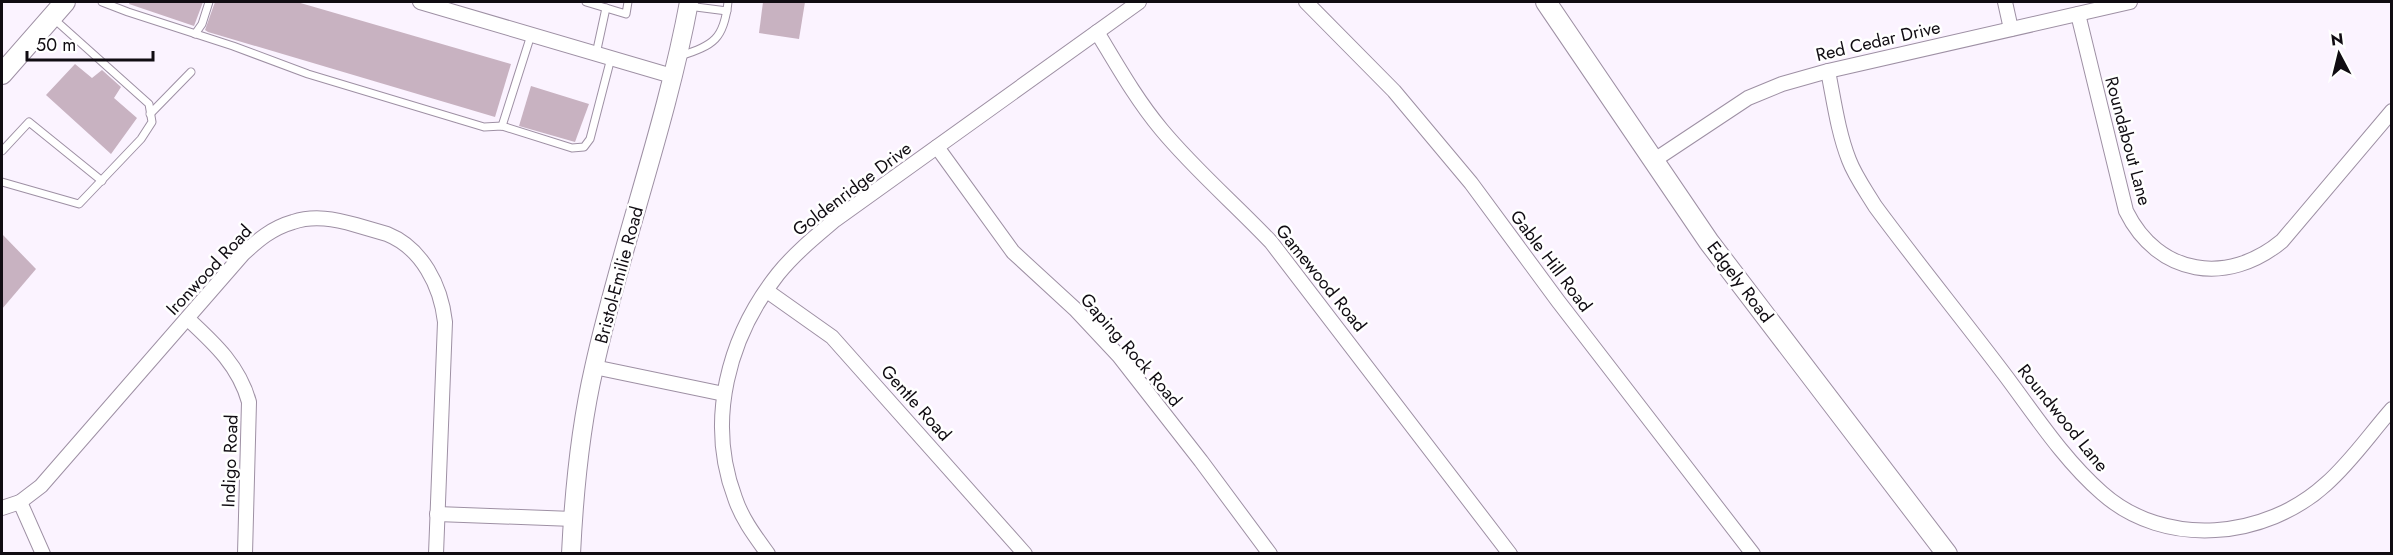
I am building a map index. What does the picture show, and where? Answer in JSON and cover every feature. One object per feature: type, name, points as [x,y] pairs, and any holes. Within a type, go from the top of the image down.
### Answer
[{"type":"main road","points":[[2,74],[65,2]]},
{"type":"main road","name":"Edgely Road","points":[[1546,2],[1709,242],[1947,554]]},
{"type":"street","points":[[420,2],[672,76]]},
{"type":"street","name":"Goldenridge Drive","points":[[768,554],[741,513],[727,476],[721,440],[721,413],[734,353],[747,324],[778,274],[801,249],[835,220],[1139,2]]},
{"type":"street","name":"Gable Hill Road","points":[[1306,2],[1388,84],[1471,183],[1558,301],[1753,554]]},
{"type":"street","points":[[2005,2],[2011,29]]},
{"type":"street","name":"Red Cedar Drive","points":[[1653,161],[1748,98],[1782,84],[1828,71],[2130,2]]},
{"type":"street","name":"Bristol-Emilie Road","points":[[571,554],[578,459],[594,367],[677,57],[689,4]]},
{"type":"street","name":"Roundabout Lane","points":[[2078,14],[2126,211],[2143,239],[2163,255],[2186,265],[2215,270],[2236,266],[2268,253],[2295,226],[2391,111]]},
{"type":"street","name":"Gamewood Road","points":[[1097,32],[1127,82],[1162,130],[1271,242],[1510,554]]},
{"type":"street","name":"Roundwood Lane","points":[[1828,71],[1839,127],[1849,159],[1856,176],[1875,206],[2061,450],[2104,495],[2126,510],[2140,518],[2182,530],[2216,530],[2261,522],[2285,513],[2326,484],[2391,409]]},
{"type":"street","name":"Gaping Rock Road","points":[[937,147],[1013,252],[1075,309],[1119,356],[1270,554]]},
{"type":"street","name":"Ironwood Road","points":[[2,508],[20,502],[41,486],[260,238],[273,229],[292,222],[324,218],[338,219],[388,235],[401,242],[417,255],[432,277],[443,303],[445,322],[436,554]]},
{"type":"street","name":"Gentle Road","points":[[767,291],[832,337],[1025,554]]},
{"type":"street","name":"Indigo Road","points":[[188,320],[220,349],[235,368],[245,387],[249,402],[245,554]]},
{"type":"street","points":[[594,367],[724,394]]},
{"type":"street","points":[[20,502],[43,554]]},
{"type":"street","points":[[437,514],[573,519]]},
{"type":"lane","points":[[102,2],[308,74],[484,127],[502,126],[572,148],[584,147],[590,140],[611,58]]},
{"type":"lane","points":[[195,34],[202,24],[208,2]]},
{"type":"lane","points":[[586,2],[626,14],[628,2]]},
{"type":"lane","points":[[677,57],[704,49],[723,32],[728,2]]},
{"type":"lane","points":[[689,4],[727,11]]},
{"type":"lane","points":[[596,54],[606,8]]},
{"type":"lane","points":[[2,182],[79,204],[141,139],[152,122],[149,104],[52,17]]},
{"type":"lane","points":[[502,126],[531,35]]},
{"type":"lane","points":[[150,114],[191,72]]},
{"type":"lane","points":[[2,151],[29,122],[102,181]]},
{"type":"building","points":[[130,2],[203,2],[194,26],[129,4]]},
{"type":"building","points":[[215,2],[297,2],[511,64],[495,117],[208,32],[205,30]]},
{"type":"building","points":[[763,2],[805,2],[799,39],[759,33]]},
{"type":"building","points":[[75,64],[92,78],[102,70],[121,87],[114,98],[137,118],[111,154],[46,95]]},
{"type":"building","points":[[531,86],[589,104],[575,142],[519,126]]},
{"type":"building","points":[[2,234],[36,269],[2,309]]}]
